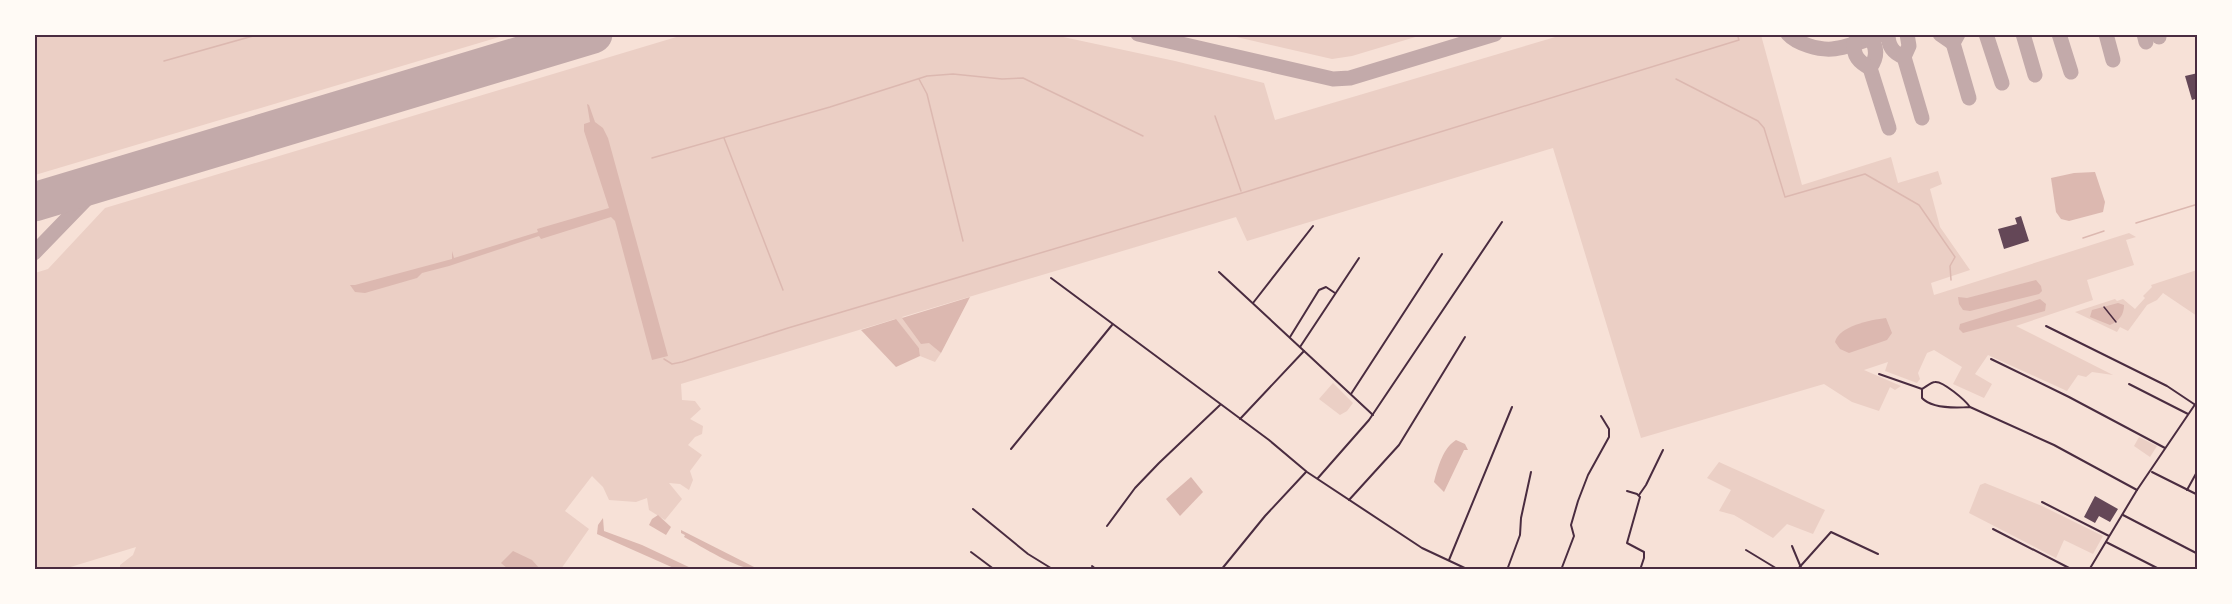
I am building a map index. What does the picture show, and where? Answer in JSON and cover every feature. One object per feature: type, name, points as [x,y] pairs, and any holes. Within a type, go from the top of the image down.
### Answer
[{"type":"street","points":[[1318,478],[1373,415],[1502,222]]},
{"type":"street","points":[[1253,303],[1313,226]]},
{"type":"street","points":[[1351,394],[1442,254]]},
{"type":"street","points":[[1300,347],[1359,258]]},
{"type":"street","points":[[1219,272],[1373,415]]},
{"type":"street","points":[[1052,278],[1240,419],[1306,472],[1422,548],[1469,570]]},
{"type":"street","points":[[1290,338],[1319,290],[1326,287],[1335,293]]},
{"type":"street","points":[[1011,449],[1113,325]]},
{"type":"street","points":[[2046,326],[2167,386],[2194,404]]},
{"type":"street","points":[[1349,500],[1399,445],[1465,338]]},
{"type":"street","points":[[1240,419],[1304,351]]},
{"type":"street","points":[[1991,359],[2166,448]]},
{"type":"street","points":[[1879,374],[1923,389]]},
{"type":"street","points":[[1923,389],[1936,381],[1963,398],[1970,406],[2044,440],[2137,490]]},
{"type":"street","points":[[2129,384],[2188,414]]},
{"type":"street","points":[[1923,389],[1922,398],[1927,403],[1955,408],[1970,406]]},
{"type":"street","points":[[2089,570],[2137,490],[2198,400]]},
{"type":"street","points":[[1107,526],[1143,480],[1220,405]]},
{"type":"street","points":[[1449,561],[1512,407]]},
{"type":"street","points":[[1561,570],[1572,540],[1571,525],[1578,501],[1588,475],[1609,437],[1609,429],[1601,416]]},
{"type":"street","points":[[1640,570],[1644,552],[1627,543],[1640,501],[1639,495],[1663,450]]},
{"type":"street","points":[[2187,490],[2198,470]]},
{"type":"street","points":[[2151,471],[2198,495]]},
{"type":"street","points":[[1221,570],[1265,516],[1306,472]]},
{"type":"street","points":[[1507,570],[1520,534],[1521,518],[1531,472]]},
{"type":"street","points":[[1627,490],[1639,495]]},
{"type":"street","points":[[2042,502],[2109,536]]},
{"type":"street","points":[[973,509],[1028,554],[1054,570]]},
{"type":"street","points":[[2122,515],[2198,554]]},
{"type":"street","points":[[1993,529],[2073,570]]},
{"type":"street","points":[[1800,569],[1831,532],[1878,554]]},
{"type":"street","points":[[2106,542],[2160,570]]},
{"type":"street","points":[[1792,546],[1800,569]]},
{"type":"street","points":[[1746,550],[1779,570]]},
{"type":"street","points":[[971,552],[995,570]]},
{"type":"street","points":[[1092,566],[1097,570]]},
{"type":"path","points":[[2104,307],[2116,322]]},
{"type":"shaded area","points":[[1422,34],[1352,56],[1332,59],[1228,35]]},
{"type":"shaded area","points":[[35,35],[506,35],[35,175]]},
{"type":"shaded area","points":[[683,35],[1054,35],[1264,83],[1275,120],[1562,35],[1761,35],[1802,185],[1891,157],[1898,183],[1938,171],[1942,184],[1930,189],[1940,227],[1970,270],[1931,283],[1934,295],[2129,233],[2136,237],[2126,240],[2134,265],[2087,280],[2093,300],[2016,326],[2113,375],[2092,372],[2086,377],[2078,375],[2067,391],[1988,355],[1975,374],[1992,384],[1984,398],[1953,384],[1962,367],[1934,350],[1927,353],[1918,373],[1920,379],[1917,383],[1885,371],[1888,362],[1864,370],[1901,386],[1895,390],[1890,387],[1879,411],[1852,402],[1824,384],[1641,438],[1553,148],[1247,241],[1236,217],[902,317],[941,353],[935,362],[920,356],[919,348],[895,319],[681,384],[682,400],[695,401],[701,409],[690,419],[703,426],[702,434],[695,437],[688,445],[702,455],[690,471],[693,480],[689,490],[680,484],[669,483],[682,499],[665,520],[649,510],[647,498],[636,502],[609,500],[603,487],[592,476],[565,511],[589,529],[561,569],[120,569],[120,565],[133,555],[136,547],[64,569],[35,570],[35,273],[48,269],[105,208]]},
{"type":"shaded area","points":[[587,104],[595,122],[603,128],[608,138],[668,356],[652,360],[615,221],[611,217],[541,239],[539,236],[422,273],[417,278],[365,293],[355,292],[350,285],[452,259],[452,251],[454,258],[538,232],[537,229],[609,208],[584,131],[584,124],[590,122]]},
{"type":"shaded area","points":[[2095,172],[2105,202],[2103,212],[2069,221],[2061,219],[2056,212],[2051,178],[2074,173]]},
{"type":"shaded area","points":[[2197,270],[2197,316],[2163,293],[2157,300],[2147,305],[2128,331],[2120,327],[2117,332],[2075,312],[2115,299],[2117,301],[2123,299],[2135,309],[2145,298],[2143,296],[2152,287],[2151,285]]},
{"type":"shaded area","points":[[2036,280],[2041,286],[2042,291],[2039,294],[1970,311],[1963,310],[1959,304],[1958,297],[1967,298]]},
{"type":"shaded area","points":[[970,297],[941,353],[929,343],[921,344],[902,318]]},
{"type":"shaded area","points":[[2040,299],[2046,304],[2045,311],[1963,333],[1959,329],[1960,324]]},
{"type":"shaded area","points":[[2118,303],[2124,305],[2122,315],[2110,325],[2090,317],[2092,310]]},
{"type":"shaded area","points":[[1886,318],[1892,333],[1887,340],[1849,353],[1840,349],[1835,342],[1842,332],[1849,328],[1864,322]]},
{"type":"shaded area","points":[[896,319],[919,348],[920,356],[896,367],[861,330]]},
{"type":"shaded area","points":[[1333,383],[1353,403],[1347,411],[1340,415],[1319,399]]},
{"type":"shaded area","points":[[2139,437],[2157,446],[2150,457],[2134,446]]},
{"type":"shaded area","points":[[1456,440],[1465,444],[1468,450],[1464,450],[1444,492],[1434,482],[1444,453]]},
{"type":"shaded area","points":[[1719,462],[1825,510],[1813,534],[1787,524],[1773,538],[1734,515],[1719,511],[1731,490],[1707,478]]},
{"type":"shaded area","points":[[1191,477],[1203,492],[1180,516],[1166,499]]},
{"type":"shaded area","points":[[1985,483],[2042,506],[2103,536],[2093,554],[2064,540],[2056,558],[1969,513],[1980,485]]},
{"type":"shaded area","points":[[658,515],[671,527],[666,535],[649,525]]},
{"type":"shaded area","points":[[603,518],[604,531],[642,545],[693,569],[676,569],[597,534],[598,525]]},
{"type":"shaded area","points":[[681,530],[758,569],[740,566],[720,557],[684,537]]},
{"type":"shaded area","points":[[513,551],[532,560],[540,569],[508,569],[501,563]]},
{"type":"building","points":[[2198,73],[2198,98],[2192,100],[2185,76]]},
{"type":"building","points":[[2021,216],[2029,241],[2004,249],[1998,229],[2017,224],[2015,218]]},
{"type":"building","points":[[2095,496],[2118,509],[2110,522],[2099,516],[2095,523],[2084,517]]},
{"type":"waterway","points":[[164,61],[260,34]]},
{"type":"waterway","points":[[664,359],[672,364],[682,362],[788,328],[1242,193],[1739,40],[1737,34]]},
{"type":"waterway","points":[[652,158],[830,107],[927,76],[953,74],[1002,79],[1023,78],[1143,136]]},
{"type":"waterway","points":[[919,79],[927,94],[963,241]]},
{"type":"waterway","points":[[1676,79],[1758,121],[1764,128],[1785,197],[1865,174],[1919,205],[1955,257],[1950,266],[1951,280]]},
{"type":"waterway","points":[[1215,116],[1241,191]]},
{"type":"waterway","points":[[724,138],[783,290]]},
{"type":"waterway","points":[[2136,223],[2198,204]]},
{"type":"waterway","points":[[2083,238],[2104,231]]},
{"type":"taxiway","points":[[1138,34],[1333,79],[1350,78],[1495,34]]},
{"type":"taxiway","points":[[1788,34],[1802,43],[1827,49],[1844,47],[1882,34]]},
{"type":"taxiway","points":[[1888,34],[1892,48],[1904,57]]},
{"type":"taxiway","points":[[1907,34],[1909,46],[1904,57],[1922,118]]},
{"type":"taxiway","points":[[1940,34],[1953,43]]},
{"type":"taxiway","points":[[1958,34],[1953,43],[1969,98]]},
{"type":"taxiway","points":[[1986,34],[2002,83]]},
{"type":"taxiway","points":[[2023,34],[2035,75]]},
{"type":"taxiway","points":[[2059,34],[2071,72]]},
{"type":"taxiway","points":[[2106,34],[2113,60]]},
{"type":"taxiway","points":[[2144,34],[2146,42]]},
{"type":"taxiway","points":[[1870,38],[1876,53],[1870,68],[1889,128]]},
{"type":"taxiway","points":[[1854,43],[1858,58],[1870,68]]},
{"type":"taxiway","points":[[34,253],[96,189],[107,182],[139,171]]},
{"type":"runway","points":[[34,202],[593,34]]}]
